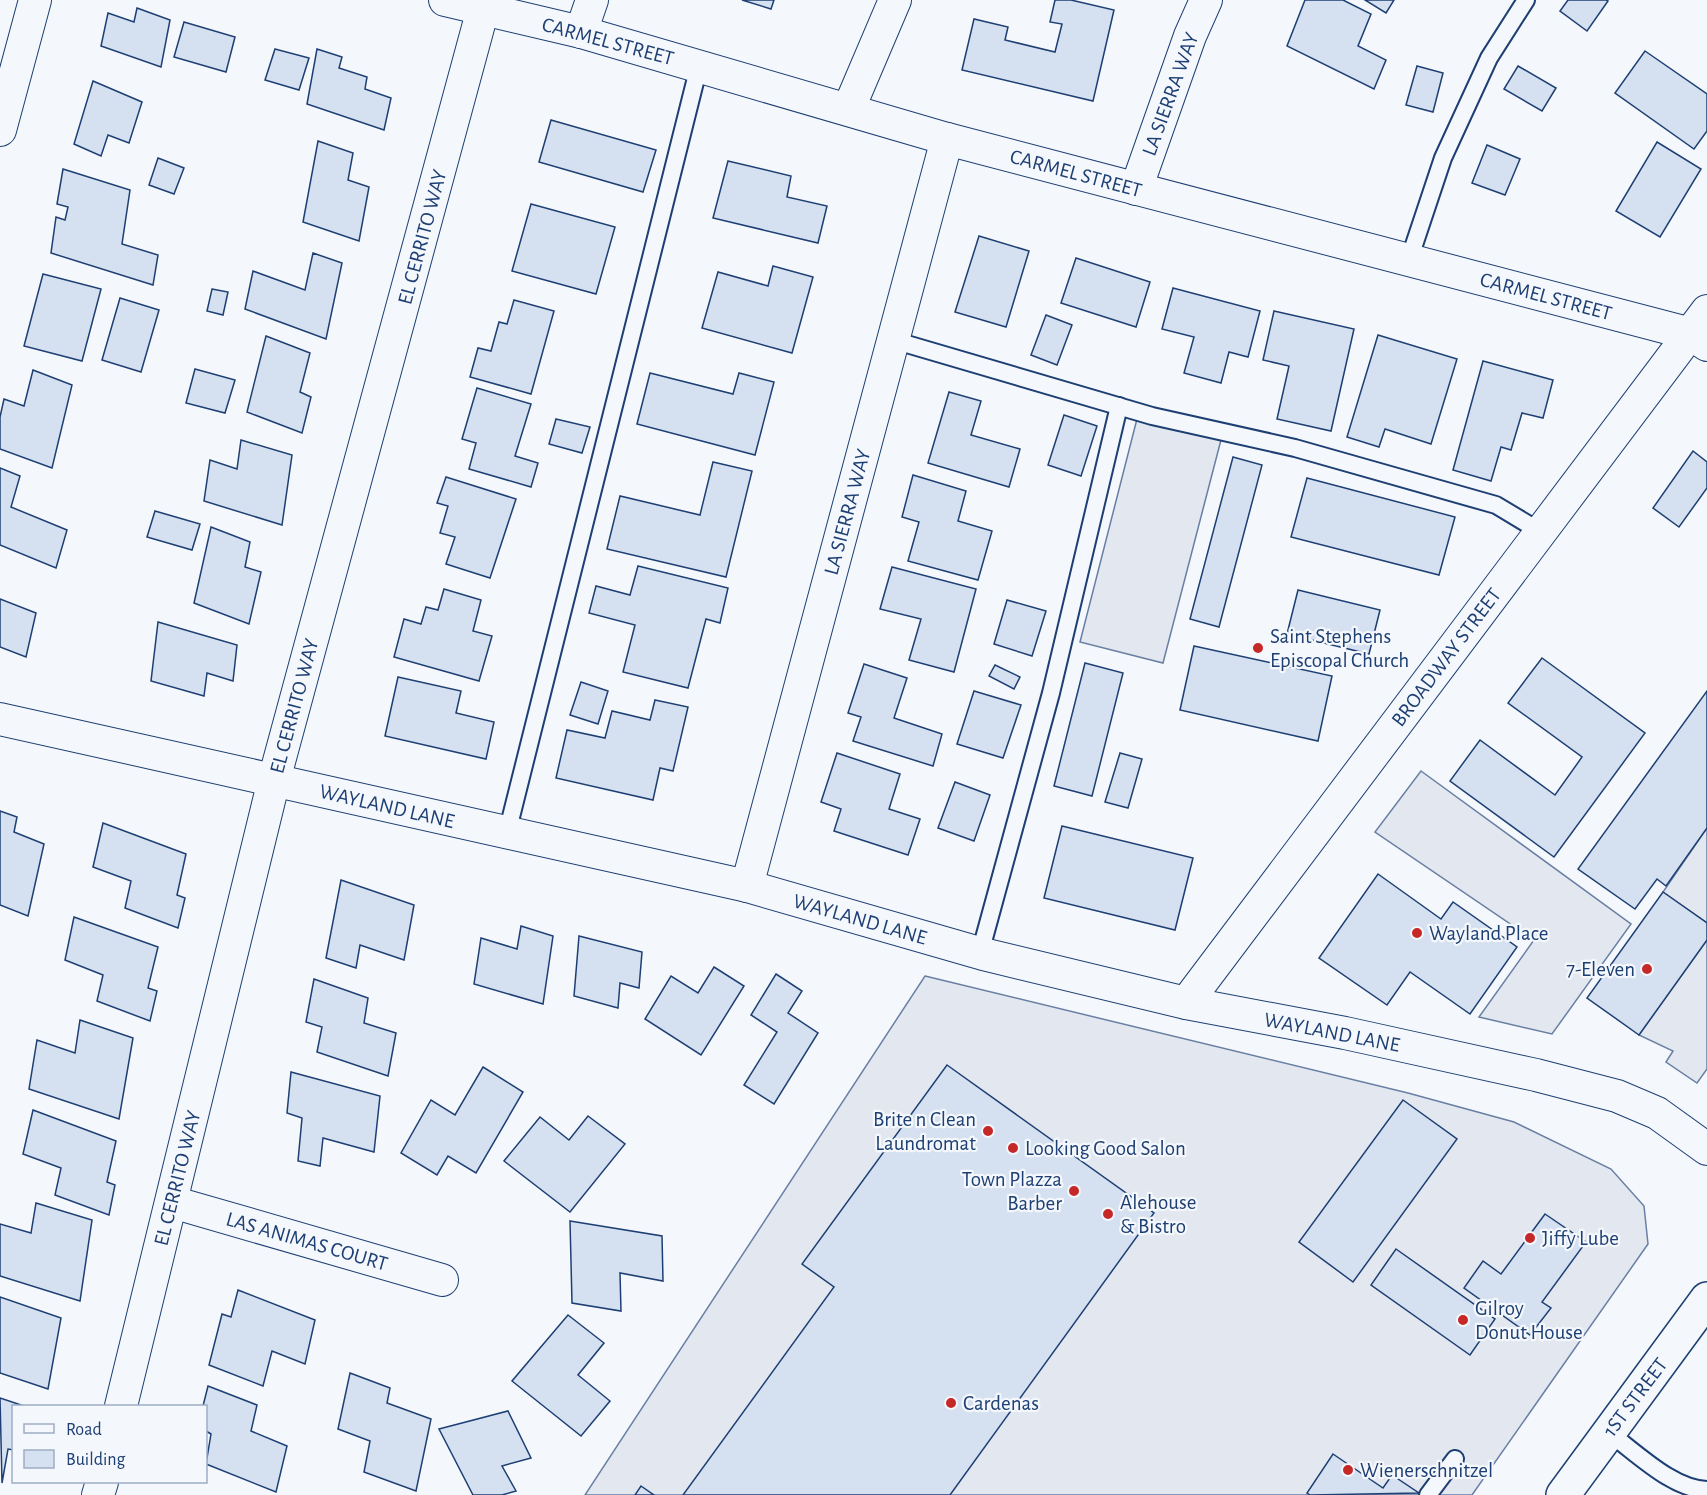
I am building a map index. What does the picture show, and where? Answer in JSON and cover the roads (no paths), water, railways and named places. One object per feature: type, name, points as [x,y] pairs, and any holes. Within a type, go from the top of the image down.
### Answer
[{"type":"main road","name":"1ST STREET","points":[[1563,1495],[1707,1299]]},
{"type":"street","points":[[0,130],[34,0]]},
{"type":"street","name":"CARMEL STREET","points":[[445,0],[581,32],[849,108],[947,139],[1136,189],[1409,260],[1702,330]]},
{"type":"street","points":[[581,32],[592,0]]},
{"type":"street","points":[[849,108],[895,0]]},
{"type":"street","name":"LA SIERRA WAY","points":[[1136,189],[1190,36],[1206,0]]},
{"type":"street","name":"EL CERRITO WAY","points":[[121,1405],[274,780],[483,9]]},
{"type":"street","name":"LA SIERRA WAY","points":[[747,886],[947,139]]},
{"type":"street","name":"BROADWAY STREET","points":[[1186,1003],[1541,532],[1702,330]]},
{"type":"street","name":"WAYLAND LANE","points":[[0,719],[747,886],[980,953],[1186,1003],[1345,1033],[1617,1096],[1657,1113],[1707,1149]]},
{"type":"street","name":"LAS ANIMAS COURT","points":[[171,1202],[442,1280]]},
{"type":"lane","points":[[1409,260],[1443,159],[1489,58],[1526,0]]},
{"type":"lane","points":[[507,833],[699,66]]},
{"type":"lane","points":[[893,340],[1119,406],[1295,448],[1496,505],[1541,532]]},
{"type":"lane","points":[[980,953],[1051,693],[1119,406]]},
{"type":"lane","points":[[1609,1433],[1693,1490],[1707,1490]]},
{"type":"lane","points":[[1428,1495],[1455,1459]]},
{"type":"place","name":"Saint Stephens Episcopal Church","points":[[1258,648]]},
{"type":"place","name":"Wayland Place","points":[[1417,933]]},
{"type":"place","name":"7-Eleven","points":[[1647,969]]},
{"type":"place","name":"Brite n Clean Laundromat","points":[[988,1131]]},
{"type":"place","name":"Looking Good Salon","points":[[1013,1148]]},
{"type":"place","name":"Town Plazza Barber","points":[[1074,1191]]},
{"type":"place","name":"Alehouse & Bistro","points":[[1108,1214]]},
{"type":"place","name":"Jiffy Lube","points":[[1530,1238]]},
{"type":"place","name":"Gilroy Donut House","points":[[1463,1320]]},
{"type":"place","name":"Cardenas","points":[[951,1403]]},
{"type":"place","name":"Wienerschnitzel","points":[[1348,1470]]}]
